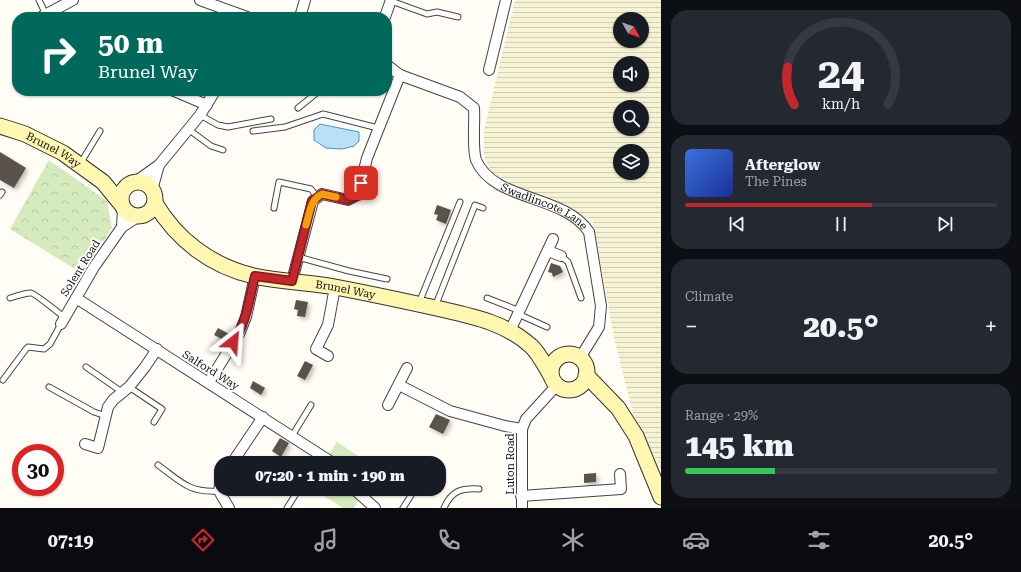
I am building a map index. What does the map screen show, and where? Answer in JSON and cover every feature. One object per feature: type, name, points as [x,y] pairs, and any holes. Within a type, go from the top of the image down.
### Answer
[{"type":"street","points":[[52,12],[73,0]]},
{"type":"street","points":[[200,0],[232,12]]},
{"type":"street","points":[[301,12],[305,0]]},
{"type":"street","points":[[386,12],[391,0]]},
{"type":"street","points":[[489,70],[506,0]]},
{"type":"street","points":[[392,69],[400,75],[392,94]]},
{"type":"street","name":"Swadlincote Lane","points":[[400,75],[460,97],[474,108],[476,159],[482,171],[499,185],[538,199],[576,218],[583,223],[589,232],[601,306],[599,327],[580,358]]},
{"type":"street","points":[[186,96],[207,105]]},
{"type":"street","points":[[122,227],[122,192],[132,183],[159,165],[200,115],[212,96]]},
{"type":"street","points":[[292,281],[312,201],[322,194],[348,200],[358,195],[367,158],[391,96]]},
{"type":"street","name":"Brunel Way","points":[[0,126],[25,134],[51,146],[103,182],[122,206]]},
{"type":"street","points":[[122,206],[129,214],[141,216],[149,212],[159,165]]},
{"type":"street","name":"Brunel Way","points":[[103,182],[132,183]]},
{"type":"street","points":[[132,183],[146,184],[153,197]]},
{"type":"street","name":"Brunel Way","points":[[153,197],[166,222],[185,241],[208,258],[230,269],[255,276],[335,287],[483,319],[510,331],[533,347],[561,356]]},
{"type":"street","name":"Brunel Way","points":[[141,216],[166,222]]},
{"type":"street","name":"Solent Road","points":[[62,320],[94,267],[122,227],[141,216]]},
{"type":"street","points":[[510,331],[553,239]]},
{"type":"street","points":[[548,251],[561,256]]},
{"type":"street","points":[[209,382],[240,332],[246,317],[255,276]]},
{"type":"street","points":[[328,356],[316,349],[328,325],[335,287]]},
{"type":"street","name":"Salford Way","points":[[76,298],[292,436],[315,456]]},
{"type":"street","name":"Brunel Way","points":[[533,347],[554,380]]},
{"type":"street","points":[[85,444],[98,448],[108,407],[146,367],[157,349]]},
{"type":"street","points":[[605,396],[574,389],[563,389],[554,380],[552,365],[561,356],[572,354],[580,358],[584,364],[586,375],[618,408],[636,436],[661,496]]},
{"type":"street","points":[[388,405],[407,368]]},
{"type":"street","points":[[574,389],[581,384],[586,375]]},
{"type":"street","name":"Luton Road","points":[[522,508],[522,428],[526,419],[554,380]]},
{"type":"street","points":[[399,385],[450,411],[504,426],[522,428]]},
{"type":"street","points":[[237,456],[263,417]]},
{"type":"street","points":[[521,496],[621,489],[620,474]]},
{"type":"street","points":[[222,496],[229,508]]},
{"type":"street","points":[[362,496],[375,508]]},
{"type":"lane","points":[[39,0],[44,12]]},
{"type":"lane","points":[[391,0],[427,14],[437,12],[458,17]]},
{"type":"lane","points":[[298,108],[313,96]]},
{"type":"lane","points":[[253,131],[285,127],[323,114],[378,128]]},
{"type":"lane","points":[[200,115],[218,125],[228,128],[271,119]]},
{"type":"lane","points":[[188,129],[211,146],[222,150]]},
{"type":"lane","points":[[79,166],[100,131]]},
{"type":"lane","points":[[274,208],[279,182],[311,189],[317,197]]},
{"type":"lane","points":[[418,304],[460,202]]},
{"type":"lane","points":[[435,308],[475,205],[483,208]]},
{"type":"lane","points":[[561,256],[568,262],[581,298]]},
{"type":"lane","points":[[298,257],[349,271],[387,279]]},
{"type":"lane","points":[[3,380],[28,347],[44,349],[50,344],[62,320],[36,294],[31,293],[10,298]]},
{"type":"lane","points":[[487,298],[519,312],[547,327]]},
{"type":"lane","points":[[86,367],[162,409],[154,422]]},
{"type":"lane","points":[[49,387],[94,412],[106,416]]},
{"type":"lane","points":[[292,436],[311,405]]},
{"type":"lane","points":[[158,465],[189,488],[198,491],[214,491]]},
{"type":"lane","points":[[444,508],[449,498],[456,492],[464,488],[479,489]]},
{"type":"lane","points":[[287,508],[295,496]]},
{"type":"lane","points":[[403,508],[411,496]]},
{"type":"shaded area","points":[[515,0],[661,0],[661,470],[633,413],[614,338],[593,220],[515,185],[491,172],[484,155],[484,131]]},
{"type":"green space","points":[[49,160],[107,201],[112,228],[83,274],[10,229]]},
{"type":"green space","points":[[337,442],[358,456],[328,456]]},
{"type":"green space","points":[[324,496],[361,496],[354,508],[343,508]]},
{"type":"water","points":[[320,124],[359,132],[359,141],[354,146],[342,149],[326,148],[314,140],[314,130]]},
{"type":"building","points":[[0,152],[26,168],[14,188],[0,180]]},
{"type":"building","points":[[437,205],[451,210],[446,224],[436,220],[438,215],[434,214]]},
{"type":"building","points":[[551,263],[560,266],[563,272],[553,277],[552,273],[548,272]]},
{"type":"building","points":[[296,300],[308,302],[305,317],[297,316],[298,310],[294,309]]},
{"type":"building","points":[[218,328],[229,334],[226,341],[214,335]]},
{"type":"building","points":[[305,361],[313,365],[305,380],[297,376]]},
{"type":"building","points":[[253,381],[265,388],[261,395],[250,388]]},
{"type":"building","points":[[436,414],[450,420],[443,434],[429,427]]},
{"type":"building","points":[[280,438],[289,443],[282,456],[272,451]]},
{"type":"building","points":[[596,473],[596,482],[584,483],[584,474]]},
{"type":"slow traffic","points":[[306,225],[312,201],[322,194],[336,197]]},
{"type":"route","points":[[233,342],[240,332],[246,317],[255,276],[292,281],[312,201],[322,194],[348,200],[358,195],[361,183]]}]
